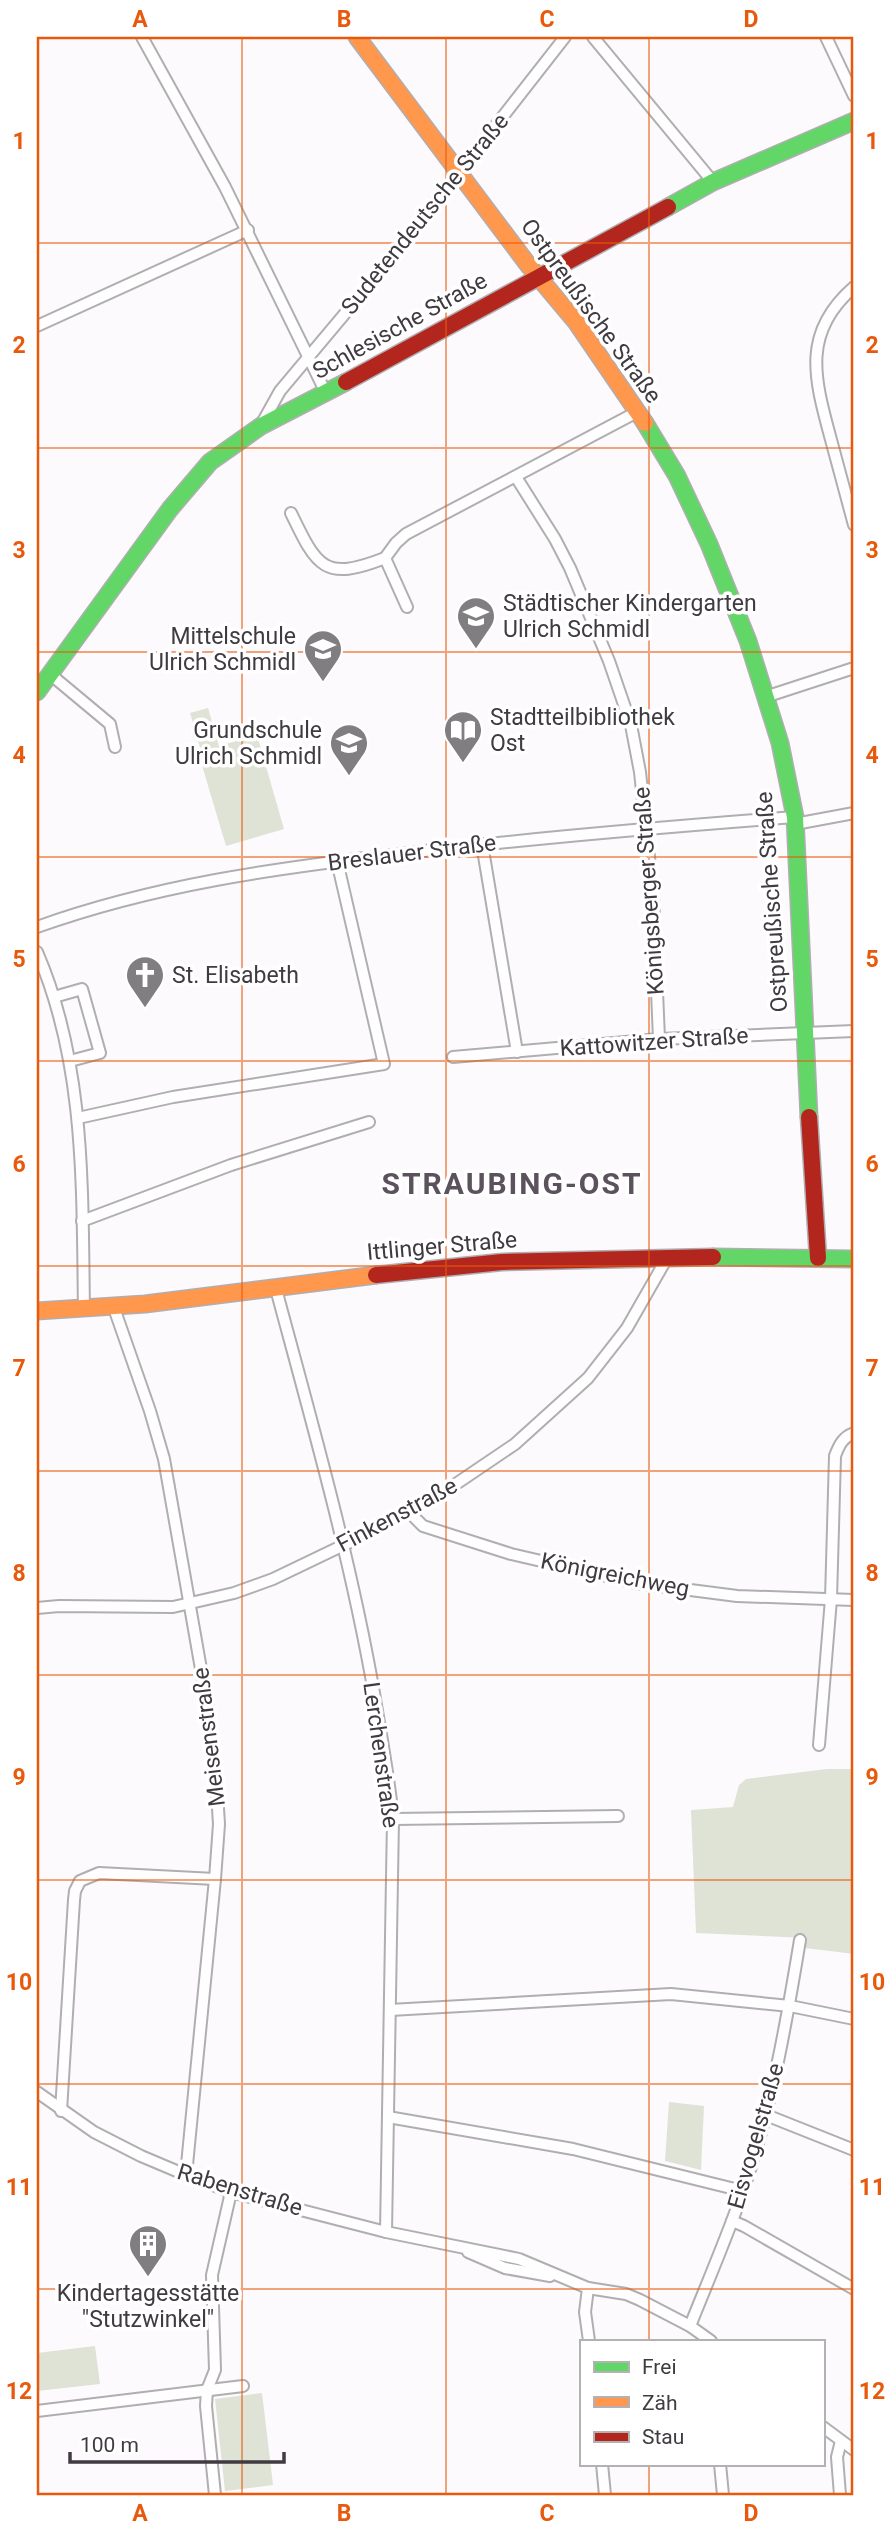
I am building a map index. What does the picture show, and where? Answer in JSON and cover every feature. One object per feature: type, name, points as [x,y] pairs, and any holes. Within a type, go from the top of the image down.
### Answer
[{"type":"street","points":[[142,37],[248,230],[326,393]]},
{"type":"street","name":"Ostpreußische Straße","points":[[357,37],[583,332],[637,412],[677,476],[709,544],[748,641],[780,743],[795,821],[804,1035],[818,1258]]},
{"type":"street","name":"Sudetendeutsche Straße","points":[[261,426],[280,391],[461,172],[565,37]]},
{"type":"street","points":[[593,37],[713,182]]},
{"type":"street","points":[[826,37],[854,96]]},
{"type":"street","name":"Schlesische Straße","points":[[37,692],[190,482],[227,448],[261,426],[713,182],[854,121]]},
{"type":"street","points":[[37,326],[248,230]]},
{"type":"street","points":[[854,287],[837,301],[828,317],[819,344],[816,385],[854,525]]},
{"type":"street","points":[[291,513],[311,553],[322,564],[338,570],[357,569],[385,558],[406,534],[637,412]]},
{"type":"street","name":"Königsberger Straße","points":[[516,477],[565,558],[610,661],[631,725],[653,895],[659,1039]]},
{"type":"street","points":[[385,558],[407,607]]},
{"type":"street","points":[[765,696],[854,668]]},
{"type":"street","points":[[50,674],[110,724],[115,747]]},
{"type":"street","name":"Breslauer Straße","points":[[37,927],[141,895],[254,873],[337,861],[646,828],[795,821],[854,813]]},
{"type":"street","points":[[482,844],[517,1052]]},
{"type":"street","points":[[78,1118],[173,1097],[384,1064],[337,861]]},
{"type":"street","points":[[37,952],[54,997],[70,1061],[78,1118],[84,1310]]},
{"type":"street","points":[[54,997],[82,989],[100,1053],[70,1061]]},
{"type":"street","name":"Kattowitzer Straße","points":[[453,1057],[659,1039],[854,1031]]},
{"type":"street","points":[[82,1221],[231,1165],[369,1122]]},
{"type":"street","name":"Ittlinger Straße","points":[[37,1311],[180,1303],[395,1272],[471,1264],[667,1258],[854,1259]]},
{"type":"street","name":"Finkenstraße","points":[[37,1608],[190,1605],[273,1579],[409,1512],[515,1444],[588,1378],[627,1328],[667,1258]]},
{"type":"street","name":"Lerchenstraße","points":[[276,1289],[344,1544],[365,1640],[390,1786],[393,1819],[386,2231]]},
{"type":"street","name":"Meisenstraße","points":[[114,1308],[164,1460],[207,1703],[217,1793],[219,1824],[215,1879],[186,2175]]},
{"type":"street","points":[[819,1745],[831,1599],[835,1456],[839,1445],[848,1435],[854,1433]]},
{"type":"street","name":"Königreichweg","points":[[409,1512],[413,1519],[423,1526],[511,1554],[636,1583],[737,1596],[854,1600]]},
{"type":"street","points":[[393,1819],[618,1816]]},
{"type":"street","points":[[61,2111],[74,1900],[80,1881],[99,1873],[215,1879]]},
{"type":"street","name":"Eisvogelstraße","points":[[690,2326],[743,2191],[765,2115],[778,2068],[800,1941]]},
{"type":"street","points":[[390,2010],[671,1994],[790,2006],[854,2020]]},
{"type":"street","name":"Rabenstraße","points":[[37,2092],[94,2132],[141,2156],[231,2192],[386,2231],[509,2256],[587,2288],[633,2297],[690,2326],[710,2340]]},
{"type":"street","points":[[765,2115],[854,2150]]},
{"type":"street","points":[[388,2117],[561,2147],[743,2191]]},
{"type":"street","points":[[215,2495],[206,2406],[207,2390],[215,2370],[212,2276],[231,2192]]},
{"type":"street","points":[[732,2221],[744,2225],[854,2289]]},
{"type":"street","points":[[587,2288],[585,2312],[589,2340]]},
{"type":"street","points":[[37,2411],[243,2386]]},
{"type":"street","points":[[824,2428],[854,2450]]},
{"type":"street","points":[[840,2495],[837,2457],[841,2441]]},
{"type":"street","points":[[602,2466],[605,2495]]},
{"type":"street","points":[[720,2466],[723,2495]]},
{"type":"shaded area","points":[[208,708],[219,746],[257,735],[284,829],[226,846],[198,752],[201,751],[190,713]]},
{"type":"shaded area","points":[[827,1769],[854,1769],[854,1954],[805,1948],[806,1938],[696,1933],[691,1810],[733,1807],[739,1785],[746,1779]]},
{"type":"shaded area","points":[[669,2102],[704,2106],[701,2170],[665,2161]]},
{"type":"shaded area","points":[[95,2346],[100,2384],[37,2391],[37,2353]]},
{"type":"shaded area","points":[[262,2393],[273,2485],[225,2491],[215,2399]]},
{"type":"traffic: fast","points":[[668,207],[713,182],[854,121]]},
{"type":"traffic: fast","points":[[37,692],[170,509],[210,462],[261,426],[346,382]]},
{"type":"traffic: fast","points":[[645,423],[677,476],[709,544],[748,641],[780,743],[795,817],[809,1117]]},
{"type":"traffic: fast","points":[[713,1257],[854,1259]]},
{"type":"traffic: slow","points":[[357,37],[529,266],[576,322],[645,423]]},
{"type":"traffic: slow","points":[[37,1311],[145,1304],[376,1275]]},
{"type":"traffic: jam","points":[[346,382],[668,207]]},
{"type":"traffic: jam","points":[[809,1117],[818,1258]]},
{"type":"traffic: jam","points":[[376,1275],[502,1262],[713,1257]]},
{"type":"place","name":"Städtischer Kindergarten Ulrich Schmidl","points":[[476,650]]},
{"type":"place","name":"Mittelschule Ulrich Schmidl","points":[[323,683]]},
{"type":"place","name":"Stadtteilbibliothek Ost","points":[[463,764]]},
{"type":"place","name":"Grundschule Ulrich Schmidl","points":[[349,777]]},
{"type":"place","name":"St. Elisabeth","points":[[145,1009]]},
{"type":"place","name":"Kindertagesstätte \"Stutzwinkel\"","points":[[148,2278]]},
{"type":"district","name":"STRAUBING-OST","points":[[512,1183]]}]
